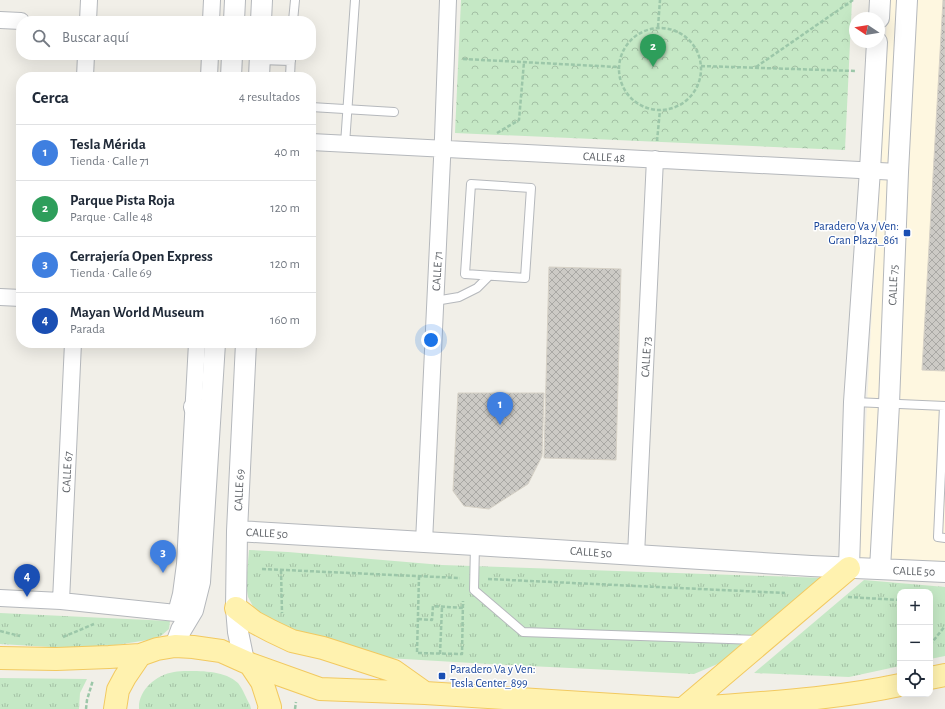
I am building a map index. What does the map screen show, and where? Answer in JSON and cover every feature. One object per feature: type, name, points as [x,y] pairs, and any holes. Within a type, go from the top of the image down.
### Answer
[{"type":"main road","points":[[685,709],[849,568]]},
{"type":"main road","points":[[236,608],[254,622],[271,632],[292,640],[330,650],[394,671],[425,694]]},
{"type":"main road","points":[[0,658],[56,659],[108,657],[140,655],[157,649],[175,646],[193,647],[221,651],[320,689],[678,709]]},
{"type":"main road","points":[[116,709],[118,690],[140,655]]},
{"type":"main road","points":[[247,662],[262,682],[270,707],[269,709]]},
{"type":"main road","points":[[933,677],[945,675]]},
{"type":"main road","points":[[685,709],[837,696],[897,686]]},
{"type":"street","points":[[88,16],[89,0]]},
{"type":"street","points":[[211,16],[212,0]]},
{"type":"street","points":[[234,16],[235,0]]},
{"type":"street","points":[[261,16],[262,0]]},
{"type":"street","name":"CALLE 71","points":[[424,542],[448,0]]},
{"type":"street","points":[[879,12],[880,0]]},
{"type":"street","name":"CALLE 75","points":[[880,569],[907,0]]},
{"type":"street","points":[[0,20],[16,21]]},
{"type":"street","points":[[849,568],[854,402],[877,48]]},
{"type":"street","points":[[85,72],[86,60]]},
{"type":"street","points":[[209,72],[210,60]]},
{"type":"street","points":[[231,72],[232,60]]},
{"type":"street","name":"CALLE 48","points":[[316,142],[898,172]]},
{"type":"street","name":"CALLE 73","points":[[636,555],[655,160]]},
{"type":"street","points":[[0,297],[16,298]]},
{"type":"street","name":"CALLE 67","points":[[61,601],[73,348]]},
{"type":"street","points":[[0,598],[61,601],[176,613],[181,594],[185,564],[197,348]]},
{"type":"street","points":[[175,646],[181,630],[193,610],[200,582],[215,348]]},
{"type":"street","name":"CALLE 69","points":[[246,348],[237,531],[236,608],[238,632],[247,662]]},
{"type":"street","points":[[194,407],[210,421]]},
{"type":"street","name":"CALLE 50","points":[[237,531],[475,544],[849,568],[945,572]]},
{"type":"lane","points":[[293,16],[295,0]]},
{"type":"lane","points":[[345,144],[355,0]]},
{"type":"lane","points":[[259,64],[280,60]]},
{"type":"lane","points":[[290,72],[291,60]]},
{"type":"lane","points":[[316,107],[394,112]]},
{"type":"lane","points":[[435,301],[459,297],[477,288],[489,276],[526,278],[531,188],[472,184],[465,274],[489,276]]},
{"type":"lane","points":[[854,402],[944,406],[938,537],[945,538]]},
{"type":"lane","points":[[475,544],[474,590],[523,632],[763,641]]},
{"type":"path","points":[[658,28],[660,0]]},
{"type":"path","points":[[755,67],[853,0]]},
{"type":"path","points":[[666,27],[679,32],[690,40],[698,52],[701,66],[700,79],[694,92],[685,102],[673,108],[660,110],[647,108],[635,102],[626,92],[620,80],[618,67],[621,54],[628,41],[639,33],[652,28],[658,28],[666,27]]},
{"type":"path","points":[[446,58],[618,67]]},
{"type":"path","points":[[464,150],[519,120],[524,62]]},
{"type":"path","points":[[701,66],[876,72]]},
{"type":"path","points":[[655,160],[660,110]]},
{"type":"path","points":[[262,569],[464,578]]},
{"type":"path","points":[[281,570],[282,616]]},
{"type":"path","points":[[419,576],[417,653],[462,654],[464,601]]},
{"type":"path","points":[[484,579],[792,594]]},
{"type":"path","points":[[847,597],[897,600]]},
{"type":"path","points":[[418,619],[432,620],[433,606],[463,608]]},
{"type":"path","points":[[440,654],[442,607]]},
{"type":"path","points":[[60,638],[96,622]]},
{"type":"path","points":[[933,641],[945,626]]},
{"type":"path","points":[[0,631],[22,636]]},
{"type":"path","points":[[86,709],[93,680]]},
{"type":"path","points":[[295,709],[296,701]]},
{"type":"shaded area","points":[[888,0],[945,0],[945,563],[859,559]]},
{"type":"green space","points":[[461,0],[852,0],[851,12],[849,12],[850,48],[845,150],[455,133]]},
{"type":"green space","points":[[249,550],[442,565],[825,578],[720,663],[694,674],[370,657],[274,627],[255,610],[248,597],[246,584]]},
{"type":"green space","points":[[864,580],[945,587],[945,656],[933,658],[933,589],[897,589],[897,667],[849,677],[754,673]]},
{"type":"green space","points":[[0,613],[170,621],[169,629],[156,638],[116,645],[68,648],[0,644]]},
{"type":"green space","points":[[177,671],[214,672],[233,679],[241,688],[251,709],[139,709],[139,702],[149,684],[161,676]]},
{"type":"green space","points":[[0,678],[87,679],[80,693],[79,709],[0,709]]},
{"type":"building","points":[[943,0],[945,0],[945,371],[922,370]]},
{"type":"building","points":[[549,267],[621,269],[616,460],[544,458]]},
{"type":"building","points":[[458,393],[544,393],[542,456],[528,484],[489,509],[464,506],[453,491]]},
{"type":"place","name":"Parque Pista Roja","points":[[653,67]]},
{"type":"place","name":"Paradero Va y Ven: Gran Plaza_861","points":[[907,233]]},
{"type":"place","name":"Tesla Mérida","points":[[500,425]]},
{"type":"place","name":"Cerrajería Open Express","points":[[163,573]]},
{"type":"place","name":"Mayan World Museum","points":[[27,597]]},
{"type":"place","name":"Paradero Va y Ven: Tesla Center_899","points":[[442,676]]}]
